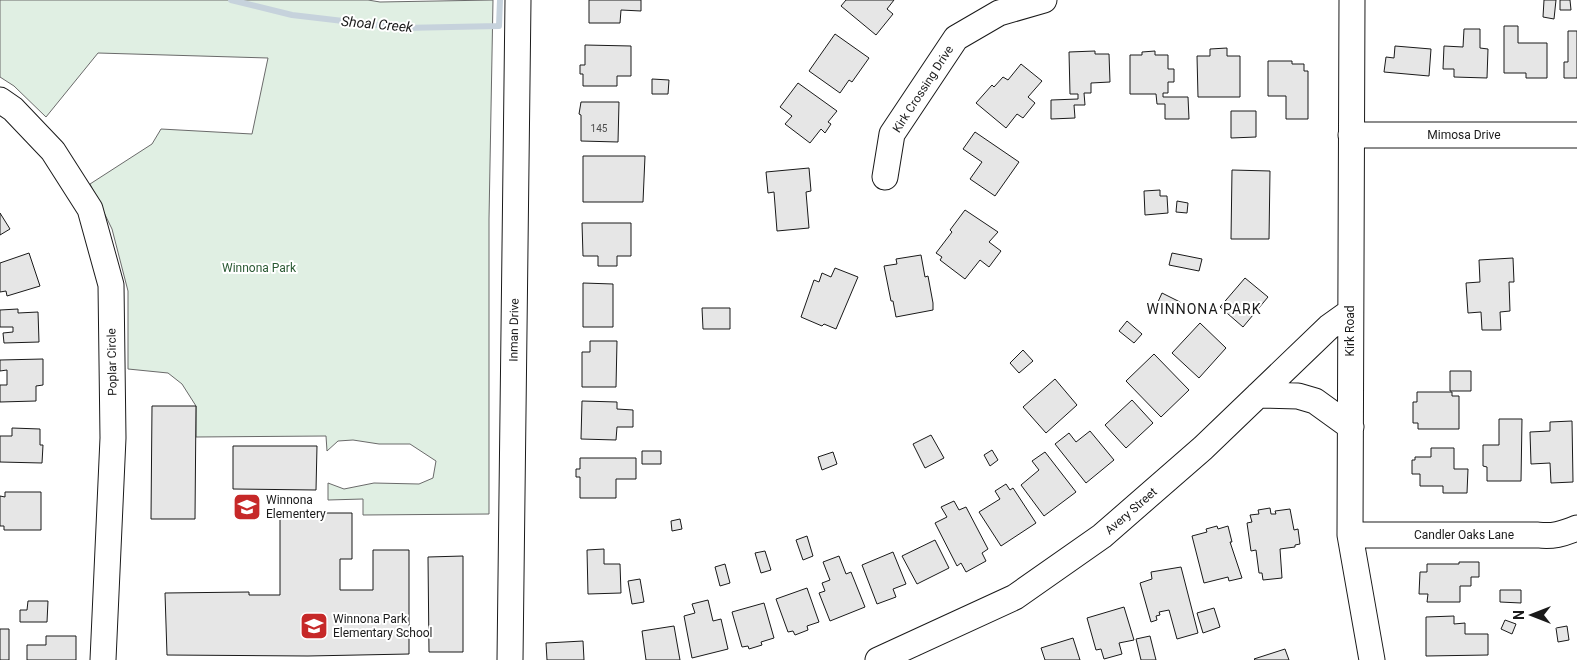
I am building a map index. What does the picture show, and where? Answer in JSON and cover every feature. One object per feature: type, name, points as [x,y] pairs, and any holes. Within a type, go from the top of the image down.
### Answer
[{"type":"street","name":"Inman Drive","points":[[510,660],[518,0]]},
{"type":"street","name":"Kirk Crossing Drive","points":[[885,177],[892,134],[956,38],[999,13],[1044,0]]},
{"type":"street","name":"Kirk Road","points":[[1352,0],[1350,535],[1372,660]]},
{"type":"street","name":"Poplar Circle","points":[[0,100],[13,109],[53,151],[90,210],[111,285],[113,438],[103,660]]},
{"type":"street","name":"Mimosa Drive","points":[[1351,135],[1577,135]]},
{"type":"street","name":"Avery Street","points":[[878,660],[1015,597],[1102,536],[1203,448],[1329,326],[1350,312]]},
{"type":"street","points":[[1258,395],[1298,396],[1315,401],[1351,427]]},
{"type":"street","name":"Candler Oaks Lane","points":[[1350,535],[1547,536],[1561,535],[1577,528]]},
{"type":"green space","name":"Winnona Park","points":[[0,0],[368,0],[380,2],[493,0],[489,219],[489,514],[363,515],[363,499],[328,500],[328,483],[344,489],[374,483],[419,484],[433,478],[436,461],[410,444],[379,444],[353,440],[338,441],[327,451],[326,436],[196,437],[196,406],[182,384],[168,373],[128,369],[128,291],[112,229],[90,184],[152,144],[161,129],[252,134],[268,58],[98,53],[46,117],[14,86],[0,77]]},
{"type":"building","points":[[589,0],[641,0],[641,11],[621,10],[620,23],[589,23]]},
{"type":"building","points":[[846,0],[894,0],[887,9],[893,14],[876,35],[841,6]]},
{"type":"building","points":[[1544,0],[1556,0],[1554,19],[1543,17]]},
{"type":"building","points":[[1560,0],[1570,0],[1571,10],[1560,10]]},
{"type":"building","points":[[1504,26],[1518,26],[1518,43],[1547,43],[1547,78],[1526,78],[1526,73],[1504,73]]},
{"type":"building","points":[[1464,29],[1480,29],[1480,48],[1488,49],[1487,78],[1454,77],[1454,69],[1443,69],[1444,46],[1463,47]]},
{"type":"building","points":[[1568,31],[1577,31],[1577,78],[1564,78],[1564,62],[1568,62]]},
{"type":"building","points":[[835,34],[869,58],[852,82],[849,80],[840,93],[809,71]]},
{"type":"building","points":[[585,45],[631,46],[631,76],[617,76],[617,86],[583,86],[583,74],[580,74],[580,65],[585,65]]},
{"type":"building","points":[[1395,46],[1431,49],[1429,76],[1384,72],[1386,57],[1394,58]]},
{"type":"building","points":[[1227,48],[1227,56],[1240,56],[1240,97],[1198,97],[1197,56],[1210,56],[1210,49]]},
{"type":"building","points":[[1095,51],[1095,54],[1109,54],[1110,82],[1091,83],[1091,93],[1084,93],[1085,105],[1074,105],[1075,118],[1051,119],[1051,100],[1078,99],[1078,94],[1070,94],[1069,52]]},
{"type":"building","points":[[1155,51],[1155,55],[1168,55],[1168,69],[1174,69],[1174,82],[1168,82],[1168,93],[1163,93],[1163,97],[1188,97],[1189,119],[1165,119],[1165,104],[1157,104],[1156,94],[1130,94],[1130,55],[1142,55],[1142,52]]},
{"type":"building","points":[[1268,61],[1292,61],[1292,64],[1304,64],[1304,71],[1308,71],[1308,119],[1286,119],[1286,96],[1268,96]]},
{"type":"building","points":[[1021,64],[1042,81],[1028,97],[1035,103],[1023,118],[1017,114],[1006,128],[976,103],[992,85],[994,87],[1003,77],[1008,80]]},
{"type":"building","points":[[652,79],[669,80],[668,94],[652,94]]},
{"type":"building","points":[[798,83],[837,111],[828,122],[831,124],[825,133],[821,129],[810,143],[785,124],[792,116],[780,107]]},
{"type":"building","points":[[581,102],[619,102],[618,142],[581,141],[581,115],[579,114]]},
{"type":"building","points":[[1231,111],[1256,111],[1256,137],[1231,138]]},
{"type":"building","points":[[975,132],[1019,162],[995,196],[970,179],[982,162],[963,149]]},
{"type":"building","points":[[583,156],[645,156],[643,202],[583,202]]},
{"type":"building","points":[[809,168],[811,191],[806,192],[809,228],[777,231],[774,192],[768,193],[766,172]]},
{"type":"building","points":[[1232,170],[1270,171],[1269,239],[1231,239]]},
{"type":"building","points":[[1160,190],[1160,196],[1167,196],[1168,213],[1145,215],[1144,191]]},
{"type":"building","points":[[1177,201],[1188,203],[1187,213],[1176,212]]},
{"type":"building","points":[[965,210],[998,232],[989,242],[1001,251],[989,267],[980,260],[965,279],[940,260],[942,257],[936,253],[952,232],[950,230]]},
{"type":"building","points":[[0,213],[10,229],[0,235]]},
{"type":"building","points":[[582,223],[631,223],[631,256],[617,256],[617,266],[598,266],[598,256],[583,256]]},
{"type":"building","points":[[29,253],[40,286],[7,296],[6,291],[0,292],[0,263]]},
{"type":"building","points":[[1172,253],[1202,259],[1199,271],[1169,265]]},
{"type":"building","points":[[921,255],[925,277],[928,276],[933,310],[896,317],[884,266],[897,264],[896,259]]},
{"type":"building","points":[[1513,258],[1514,282],[1509,282],[1510,311],[1500,312],[1501,330],[1482,330],[1481,312],[1468,313],[1466,283],[1480,282],[1479,260]]},
{"type":"building","points":[[835,268],[858,277],[836,329],[824,324],[822,326],[801,317],[814,280],[819,282],[822,273],[831,277]]},
{"type":"building","points":[[1245,278],[1268,297],[1243,327],[1220,307]]},
{"type":"building","points":[[583,283],[613,284],[613,327],[583,327]]},
{"type":"building","points":[[1162,293],[1180,302],[1175,313],[1157,304]]},
{"type":"building","points":[[702,308],[730,308],[730,329],[703,329]]},
{"type":"building","points":[[18,309],[18,313],[38,312],[39,342],[4,343],[3,333],[13,332],[13,327],[0,327],[0,310]]},
{"type":"building","points":[[1127,321],[1142,334],[1134,343],[1119,331]]},
{"type":"building","points":[[1200,323],[1226,348],[1199,378],[1172,353]]},
{"type":"building","points":[[590,341],[617,341],[616,387],[582,387],[582,352],[590,352]]},
{"type":"building","points":[[1023,350],[1033,361],[1019,373],[1010,363]]},
{"type":"building","points":[[1154,354],[1189,390],[1161,417],[1126,381]]},
{"type":"building","points":[[43,359],[43,385],[36,386],[36,401],[0,402],[0,385],[7,385],[7,370],[0,371],[0,360]]},
{"type":"building","points":[[1450,371],[1471,371],[1471,391],[1450,391]]},
{"type":"building","points":[[1055,379],[1077,405],[1046,433],[1023,407]]},
{"type":"building","points":[[1417,392],[1452,392],[1452,396],[1459,396],[1459,429],[1418,429],[1418,423],[1413,423],[1413,402],[1417,402]]},
{"type":"building","points":[[1132,400],[1153,423],[1126,448],[1105,425]]},
{"type":"building","points":[[582,401],[617,402],[617,409],[633,410],[633,427],[617,427],[616,440],[581,439]]},
{"type":"building","points":[[152,406],[196,406],[195,519],[151,519]]},
{"type":"building","points":[[1499,419],[1522,419],[1521,481],[1487,481],[1487,467],[1483,466],[1483,445],[1499,445]]},
{"type":"building","points":[[1572,421],[1573,482],[1551,483],[1550,463],[1531,464],[1530,432],[1550,431],[1550,422]]},
{"type":"building","points":[[12,428],[40,429],[40,445],[43,445],[42,463],[0,462],[0,436],[12,436]]},
{"type":"building","points":[[1090,431],[1114,460],[1086,483],[1055,444],[1069,433],[1076,442]]},
{"type":"building","points":[[931,435],[944,458],[925,468],[913,444]]},
{"type":"building","points":[[233,446],[317,446],[316,490],[233,489]]},
{"type":"building","points":[[1431,448],[1454,448],[1454,469],[1468,469],[1467,493],[1443,493],[1443,486],[1420,486],[1420,474],[1412,474],[1412,460],[1415,460],[1415,457],[1431,457]]},
{"type":"building","points":[[992,450],[998,460],[990,466],[984,455]]},
{"type":"building","points":[[642,451],[661,451],[661,464],[642,464]]},
{"type":"building","points":[[833,452],[837,464],[822,470],[818,457]]},
{"type":"building","points":[[1045,452],[1076,492],[1044,516],[1021,485],[1039,470],[1032,461]]},
{"type":"building","points":[[580,458],[636,458],[636,479],[616,479],[616,498],[580,498],[580,477],[576,477],[576,469],[580,469]]},
{"type":"building","points":[[1006,484],[1010,490],[1013,488],[1036,523],[1001,546],[979,512],[1000,499],[995,491]]},
{"type":"building","points":[[5,492],[41,492],[41,530],[4,530],[4,526],[0,526],[0,496],[5,497]]},
{"type":"building","points":[[954,501],[959,510],[966,507],[988,549],[982,553],[986,561],[966,572],[961,563],[957,566],[935,523],[947,517],[941,507]]},
{"type":"building","points":[[1270,508],[1271,514],[1276,514],[1275,511],[1290,509],[1294,530],[1298,529],[1300,544],[1295,545],[1295,547],[1280,549],[1282,578],[1263,580],[1262,573],[1259,573],[1256,550],[1251,551],[1247,523],[1252,522],[1250,515],[1259,514],[1258,510]]},
{"type":"building","points":[[280,513],[352,513],[352,559],[340,559],[340,590],[373,590],[373,550],[409,550],[409,654],[308,656],[167,655],[165,593],[249,592],[249,595],[280,595]]},
{"type":"building","points":[[680,519],[682,529],[672,531],[671,521]]},
{"type":"building","points":[[1217,526],[1218,529],[1228,526],[1232,542],[1230,542],[1242,578],[1229,581],[1228,577],[1204,583],[1192,536],[1207,532],[1206,529]]},
{"type":"building","points":[[807,536],[813,556],[803,560],[796,540]]},
{"type":"building","points":[[935,540],[949,568],[917,584],[902,556]]},
{"type":"building","points":[[604,549],[604,564],[620,564],[621,593],[588,594],[587,550]]},
{"type":"building","points":[[765,551],[771,570],[761,573],[755,553]]},
{"type":"building","points":[[893,552],[906,584],[893,589],[896,597],[877,604],[862,565]]},
{"type":"building","points":[[463,556],[463,652],[429,652],[428,557]]},
{"type":"building","points":[[839,556],[846,574],[851,572],[865,607],[830,621],[819,593],[825,591],[822,583],[830,580],[823,562]]},
{"type":"building","points":[[1459,562],[1479,562],[1479,577],[1471,577],[1471,586],[1460,586],[1460,602],[1427,602],[1428,594],[1419,594],[1420,572],[1427,572],[1427,564],[1459,564]]},
{"type":"building","points":[[725,564],[730,583],[720,586],[715,567]]},
{"type":"building","points":[[1181,567],[1198,633],[1177,639],[1169,610],[1159,612],[1160,615],[1156,616],[1157,620],[1151,622],[1140,583],[1152,579],[1151,572]]},
{"type":"building","points":[[640,579],[644,602],[632,604],[628,581]]},
{"type":"building","points":[[807,588],[819,622],[807,626],[808,630],[795,635],[793,631],[788,632],[776,599]]},
{"type":"building","points":[[1500,590],[1521,590],[1521,603],[1500,602]]},
{"type":"building","points":[[708,600],[713,621],[721,619],[728,649],[692,658],[684,616],[695,613],[692,604]]},
{"type":"building","points":[[28,601],[48,601],[47,622],[20,622],[20,610],[27,610]]},
{"type":"building","points":[[764,603],[774,638],[761,642],[762,645],[749,649],[748,646],[742,647],[732,612]]},
{"type":"building","points":[[1124,607],[1134,640],[1119,643],[1122,654],[1104,659],[1101,649],[1096,650],[1087,618]]},
{"type":"building","points":[[1214,608],[1220,627],[1203,633],[1197,613]]},
{"type":"building","points":[[1454,616],[1454,624],[1465,623],[1465,634],[1488,634],[1488,655],[1426,656],[1426,617]]},
{"type":"building","points":[[1505,620],[1516,624],[1512,634],[1501,629]]},
{"type":"building","points":[[674,626],[680,660],[646,660],[642,631]]},
{"type":"building","points":[[1567,626],[1569,640],[1558,642],[1556,628]]},
{"type":"building","points":[[0,629],[9,629],[9,660],[0,660]]},
{"type":"building","points":[[46,636],[76,636],[76,660],[27,660],[27,645],[46,645]]},
{"type":"building","points":[[1150,636],[1156,660],[1141,660],[1136,639]]},
{"type":"building","points":[[1073,638],[1080,660],[1045,660],[1041,648]]},
{"type":"building","points":[[583,641],[584,660],[547,660],[546,643]]},
{"type":"building","points":[[1285,649],[1289,660],[1254,659]]},
{"type":"waterway","name":"Shoal Creek","points":[[231,0],[292,15],[403,28],[499,26],[500,0]]},
{"type":"place","name":"Winnona Elementery","points":[[247,507]]},
{"type":"place","name":"Winnona Park Elementary School","points":[[314,626]]},
{"type":"district","name":"WINNONA PARK","points":[[1204,309]]}]
